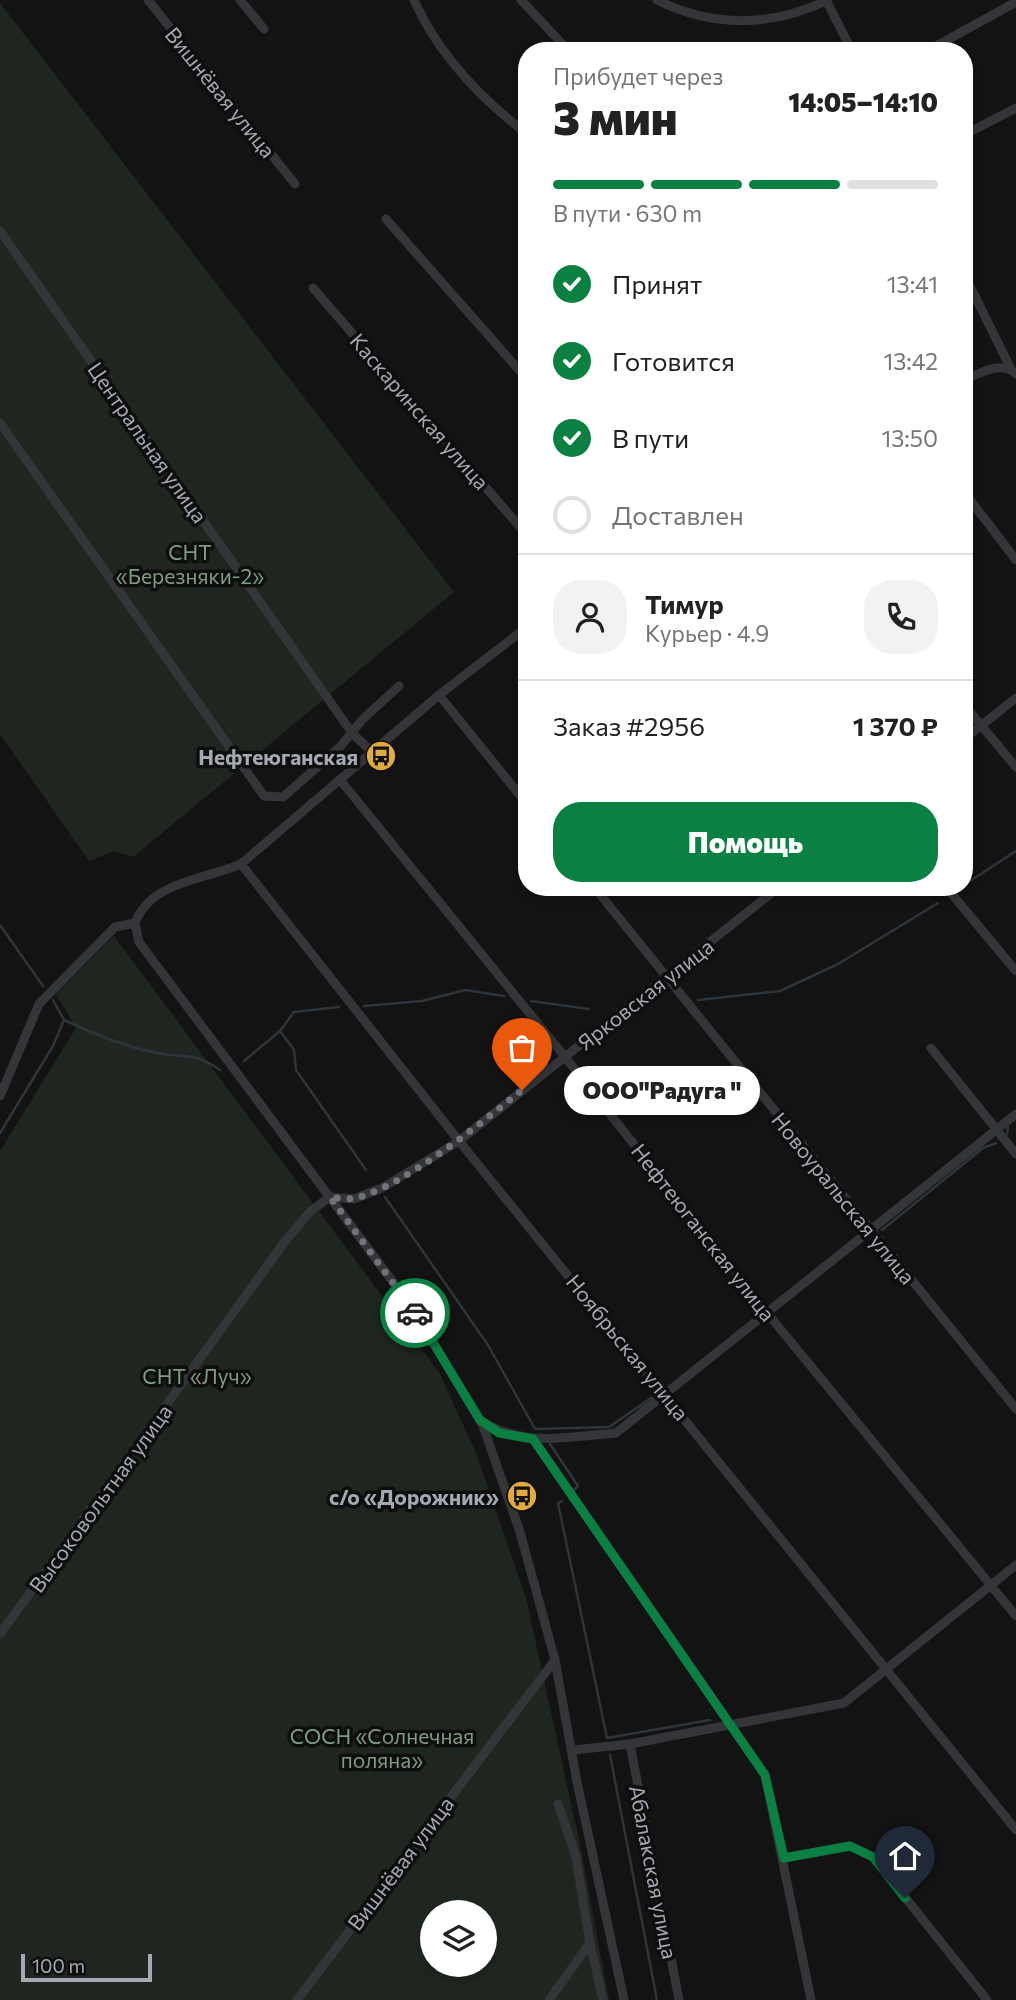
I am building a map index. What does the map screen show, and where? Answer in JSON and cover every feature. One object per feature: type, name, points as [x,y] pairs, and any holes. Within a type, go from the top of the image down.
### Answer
[{"type":"street","name":"Вишнёвая улица","points":[[148,0],[295,184]]},
{"type":"street","points":[[240,0],[264,29]]},
{"type":"street","points":[[414,0],[456,66],[480,93],[518,126]]},
{"type":"street","points":[[521,0],[559,42]]},
{"type":"street","points":[[657,0],[704,17],[740,21],[793,14],[827,0],[848,42]]},
{"type":"street","points":[[943,42],[1016,2]]},
{"type":"street","points":[[973,130],[1016,108]]},
{"type":"street","points":[[386,219],[518,369]]},
{"type":"street","name":"Центральная улица","points":[[0,231],[352,733],[373,753]]},
{"type":"street","name":"Каскаринская улица","points":[[313,288],[518,525]]},
{"type":"street","points":[[973,292],[1014,372]]},
{"type":"street","points":[[973,377],[999,368],[1014,372]]},
{"type":"street","points":[[0,424],[264,796],[283,797],[340,747],[399,686]]},
{"type":"street","points":[[973,504],[1016,559]]},
{"type":"street","points":[[518,634],[439,695],[241,864],[212,876],[182,883],[156,895],[141,907],[135,923],[139,942],[414,1310],[480,1420],[520,1532],[555,1660],[624,2000]]},
{"type":"street","points":[[439,695],[518,793]]},
{"type":"street","points":[[973,732],[1016,698]]},
{"type":"street","points":[[973,716],[1016,767]]},
{"type":"street","name":"Нефтеюганская улица","points":[[341,781],[565,1057],[768,1314],[1016,1616]]},
{"type":"street","name":"Ноябрьская улица","points":[[241,864],[459,1140],[1016,1830]]},
{"type":"street","name":"Новоуральская улица","points":[[601,896],[1016,1409]]},
{"type":"street","name":"Ярковская улица","points":[[330,1197],[354,1199],[382,1188],[459,1140],[768,896]]},
{"type":"street","points":[[954,896],[1016,971]]},
{"type":"street","points":[[0,1096],[39,1004],[115,927],[135,923]]},
{"type":"street","points":[[931,1048],[1016,1154]]},
{"type":"street","points":[[480,1420],[499,1433],[533,1439],[616,1433],[1016,1114]]},
{"type":"street","name":"Высоковольтная улица","points":[[0,1634],[286,1240],[309,1213],[330,1197]]},
{"type":"street","points":[[533,1439],[765,1775],[811,2000]]},
{"type":"street","points":[[573,1750],[630,1744],[844,1703],[1016,1565]]},
{"type":"street","name":"Вишнёвая улица","points":[[297,2000],[555,1660]]},
{"type":"street","name":"Абалакская улица","points":[[630,1744],[679,2000]]},
{"type":"street","points":[[558,1804],[576,1857],[590,1943],[603,2000]]},
{"type":"street","points":[[784,1858],[850,1846],[873,1857],[986,2000]]},
{"type":"street","points":[[549,2000],[590,1943]]},
{"type":"green space","name":"СНТ «Березняки-2»","points":[[0,3],[454,592],[133,857],[114,851],[89,861],[0,734]]},
{"type":"green space","points":[[114,936],[440,1374],[476,1453],[526,1598],[580,1845],[609,2000],[0,2000],[0,1151],[76,1028],[56,994]]},
{"type":"waterway","points":[[973,879],[1016,851]]},
{"type":"waterway","points":[[698,1000],[780,991],[838,964],[938,903]]},
{"type":"waterway","points":[[0,925],[43,986]]},
{"type":"waterway","points":[[364,1006],[422,1001],[465,990],[504,996]]},
{"type":"waterway","points":[[0,1133],[53,1046],[64,1020],[53,1000]]},
{"type":"waterway","points":[[531,1001],[589,1009]]},
{"type":"waterway","points":[[244,1061],[280,1031],[294,1012],[339,1007]]},
{"type":"waterway","points":[[64,1020],[125,1045],[150,1052],[193,1057],[220,1070]]},
{"type":"waterway","points":[[280,1031],[294,1050],[296,1070],[366,1170]]},
{"type":"waterway","points":[[1007,1134],[1008,1125]]},
{"type":"waterway","points":[[882,1230],[983,1148],[996,1143]]},
{"type":"waterway","points":[[385,1197],[488,1345],[535,1429],[609,1427],[654,1396]]},
{"type":"waterway","points":[[550,1444],[578,1486],[574,1490]]},
{"type":"waterway","points":[[562,1501],[558,1503],[607,1738],[710,1720]]},
{"type":"waterway","points":[[610,1755],[657,2000]]},
{"type":"way so far","points":[[415,1313],[330,1197],[354,1199],[382,1188],[459,1140],[522,1090]]},
{"type":"place","name":"Нефтеюганская","points":[[381,756]]},
{"type":"place","name":"ООО\"Радуга \"","points":[[522,1090]]},
{"type":"place","name":"с/о «Дорожник»","points":[[522,1496]]},
{"type":"route","points":[[415,1313],[480,1420],[499,1433],[533,1439],[765,1775],[784,1858],[850,1846],[873,1857],[905,1898]]},
{"type":"park label","name":"СНТ «Луч»","points":[[197,1375]]},
{"type":"park label","name":"СОСН «Солнечная поляна»","points":[[382,1747]]}]
